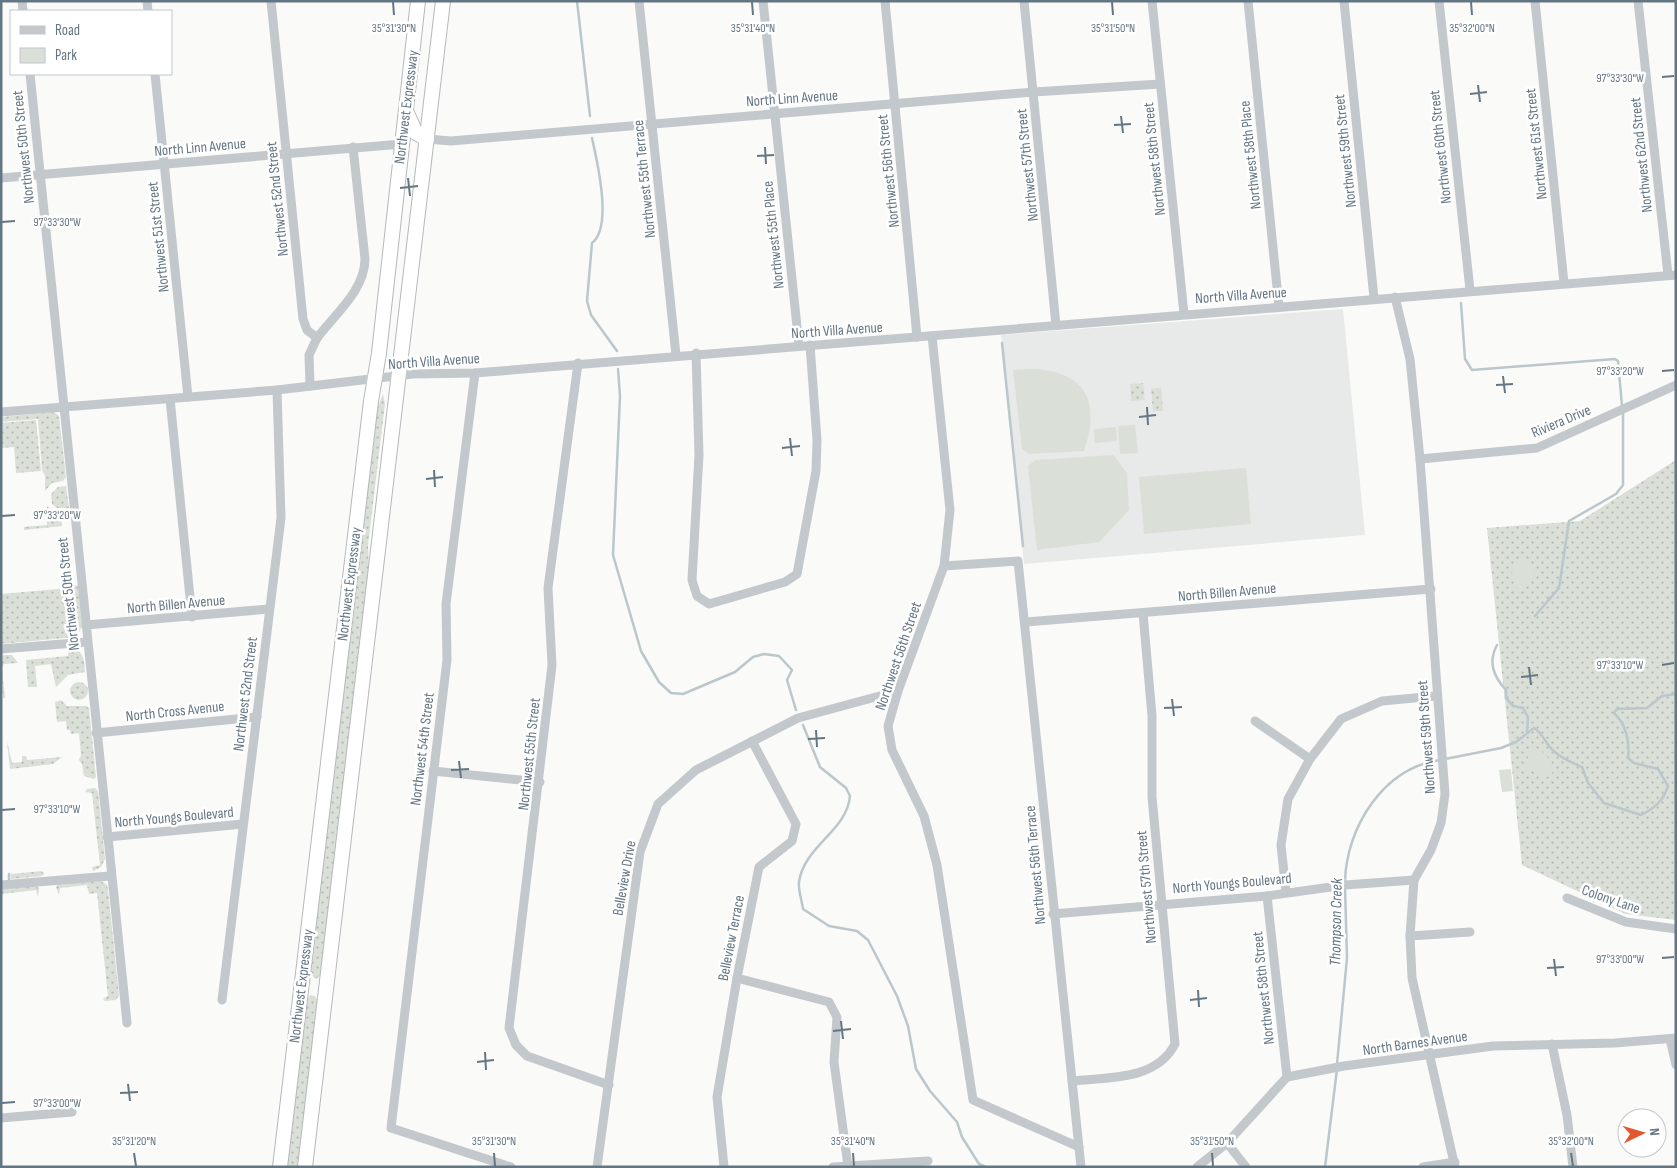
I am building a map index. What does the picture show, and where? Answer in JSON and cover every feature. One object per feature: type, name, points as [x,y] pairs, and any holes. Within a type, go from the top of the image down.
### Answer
[{"type":"highway","name":"Northwest Expressway","points":[[280,1167],[375,380],[418,1]]},
{"type":"highway","name":"Northwest Expressway","points":[[305,1167],[443,1]]},
{"type":"highway","points":[[406,110],[416,133],[427,139]]},
{"type":"street","name":"Northwest 52nd Street","points":[[270,1],[303,319],[307,330],[317,338]]},
{"type":"street","name":"Northwest 55th Terrace","points":[[639,1],[676,355]]},
{"type":"street","name":"Northwest 55th Place","points":[[763,1],[799,346]]},
{"type":"street","name":"Northwest 56th Street","points":[[885,1],[917,338]]},
{"type":"street","name":"Northwest 57th Street","points":[[1024,1],[1056,325]]},
{"type":"street","name":"Northwest 58th Street","points":[[1152,1],[1184,314]]},
{"type":"street","name":"Northwest 58th Place","points":[[1248,1],[1279,306]]},
{"type":"street","name":"Northwest 59th Street","points":[[1344,1],[1374,298]]},
{"type":"street","name":"Northwest 60th Street","points":[[1439,1],[1470,290]]},
{"type":"street","name":"Northwest 61st Street","points":[[1535,1],[1564,283]]},
{"type":"street","name":"Northwest 62nd Street","points":[[1638,1],[1672,275]]},
{"type":"street","name":"Northwest 50th Street","points":[[30,75],[110,876],[127,1022]]},
{"type":"street","name":"Northwest 51st Street","points":[[155,75],[188,397]]},
{"type":"street","name":"North Linn Avenue","points":[[427,139],[451,141],[1034,92],[1160,84]]},
{"type":"street","name":"North Linn Avenue","points":[[1,178],[287,152],[402,144]]},
{"type":"street","points":[[310,386],[309,355],[317,338],[357,288],[363,273],[364,259],[353,148]]},
{"type":"street","name":"North Villa Avenue","points":[[1,412],[277,390],[427,373],[475,373],[696,353],[917,338],[1374,298],[1672,275]]},
{"type":"street","name":"Northwest 59th Street","points":[[1396,297],[1410,359],[1420,459],[1431,589],[1444,809],[1431,850],[1414,880],[1410,936],[1412,978],[1455,1165]]},
{"type":"street","name":"Northwest 56th Street","points":[[932,336],[950,510],[944,566],[898,691],[888,726],[892,750],[924,816],[937,865],[973,1100],[1079,1147]]},
{"type":"street","points":[[696,353],[699,454],[692,580],[697,596],[709,604],[785,582],[797,574],[816,470],[817,440],[810,345]]},
{"type":"street","name":"Northwest 55th Street","points":[[578,363],[548,588],[552,665],[540,782],[509,1028],[516,1045],[527,1056],[609,1085]]},
{"type":"street","name":"Northwest 54th Street","points":[[475,373],[446,604],[447,660],[391,1128],[512,1167]]},
{"type":"street","name":"Riviera Drive","points":[[1420,459],[1537,448],[1676,385]]},
{"type":"street","name":"Northwest 52nd Street","points":[[222,1000],[281,518],[277,390]]},
{"type":"street","points":[[170,399],[192,617]]},
{"type":"street","name":"Northwest 56th Terrace","points":[[944,566],[1018,561],[1026,622],[1053,914],[1081,1167]]},
{"type":"street","name":"North Billen Avenue","points":[[1026,622],[1431,589]]},
{"type":"street","name":"North Billen Avenue","points":[[86,626],[269,609]]},
{"type":"street","name":"Northwest 57th Street","points":[[1072,1081],[1135,1075],[1145,1072],[1170,1054],[1175,1044],[1152,797],[1152,716],[1143,613]]},
{"type":"street","points":[[1,649],[87,642]]},
{"type":"street","name":"Belleview Drive","points":[[597,1167],[640,852],[658,804],[696,770],[798,718],[898,691]]},
{"type":"street","points":[[1286,892],[1281,846],[1288,799],[1310,759],[1341,719],[1382,701],[1436,696]]},
{"type":"street","name":"North Cross Avenue","points":[[96,733],[256,717]]},
{"type":"street","points":[[1255,721],[1310,759]]},
{"type":"street","name":"Belleview Terrace","points":[[724,1167],[718,1097],[737,978],[759,867],[792,841],[796,824],[752,741]]},
{"type":"street","points":[[433,771],[540,782]]},
{"type":"street","name":"North Youngs Boulevard","points":[[107,837],[243,824]]},
{"type":"street","points":[[1,885],[110,876]]},
{"type":"street","name":"North Youngs Boulevard","points":[[1053,914],[1161,903],[1267,896],[1337,886],[1414,880]]},
{"type":"street","name":"Northwest 58th Street","points":[[1267,896],[1287,1077]]},
{"type":"street","name":"Colony Lane","points":[[1567,898],[1626,922],[1676,929]]},
{"type":"street","points":[[1410,936],[1470,932]]},
{"type":"street","points":[[737,978],[829,1002],[837,1017],[834,1062],[848,1166]]},
{"type":"street","points":[[1673,1038],[1676,1065]]},
{"type":"street","name":"North Barnes Avenue","points":[[1287,1077],[1344,1066],[1431,1056],[1493,1046],[1673,1038]]},
{"type":"street","points":[[1552,1044],[1567,1115],[1573,1167]]},
{"type":"street","points":[[1197,1167],[1227,1144],[1287,1077]]},
{"type":"street","points":[[1,1118],[72,1112]]},
{"type":"street","points":[[1227,1144],[1246,1167]]},
{"type":"street","points":[[833,1167],[928,1161]]},
{"type":"street","points":[[1423,1167],[1455,1165]]},
{"type":"shaded area","points":[[1343,309],[1365,535],[1024,564],[1001,335]]},
{"type":"green space","points":[[1034,369],[1052,371],[1067,376],[1078,384],[1085,394],[1091,419],[1084,451],[1029,454],[1022,449],[1013,370]]},
{"type":"green space","points":[[1143,383],[1145,400],[1131,401],[1130,384]]},
{"type":"green space","points":[[1161,388],[1163,411],[1153,411],[1151,389]]},
{"type":"green space","points":[[383,394],[385,404],[368,545],[369,575],[321,975],[316,979],[310,974],[378,406]]},
{"type":"green space","points":[[54,412],[59,416],[66,477],[63,481],[52,483],[45,491],[38,419],[1,422],[1,417]]},
{"type":"green space","points":[[36,420],[41,471],[16,473],[14,447],[1,448],[1,423]]},
{"type":"green space","points":[[1135,425],[1138,453],[1120,454],[1118,426]]},
{"type":"green space","points":[[1116,427],[1117,441],[1095,443],[1094,429]]},
{"type":"green space","points":[[1113,455],[1127,473],[1129,510],[1099,542],[1037,550],[1028,466],[1035,460]]},
{"type":"green space","points":[[1676,460],[1676,920],[1626,914],[1522,865],[1487,528],[1580,521]]},
{"type":"green space","points":[[1246,468],[1251,524],[1144,534],[1139,477]]},
{"type":"green space","points":[[66,486],[69,508],[57,508],[52,504],[51,494],[58,487]]},
{"type":"green space","points":[[47,506],[56,515],[61,515],[62,526],[24,530],[24,527],[47,525]]},
{"type":"green space","points":[[1521,558],[1535,569],[1529,585],[1524,589],[1517,589],[1512,573],[1514,562]]},
{"type":"green space","points":[[70,584],[78,586],[82,627],[75,637],[1,644],[1,594],[70,588]]},
{"type":"green space","points":[[69,648],[77,650],[82,656],[85,672],[68,675],[56,687],[51,664],[35,666],[37,687],[28,687],[26,660],[68,656]]},
{"type":"green space","points":[[1,655],[12,655],[18,663],[4,664],[2,669],[5,698],[3,698]]},
{"type":"green space","points":[[79,682],[85,685],[88,691],[85,697],[79,700],[73,697],[70,691],[73,685]]},
{"type":"green space","points":[[61,700],[67,706],[86,706],[89,708],[96,777],[94,779],[84,776],[82,764],[79,760],[81,755],[79,733],[71,734],[70,730],[67,730],[66,721],[57,722],[55,702]]},
{"type":"green space","points":[[7,741],[12,763],[22,762],[22,756],[26,756],[27,760],[62,757],[53,764],[10,769]]},
{"type":"green space","points":[[1532,750],[1543,752],[1557,769],[1542,781],[1535,772],[1526,769],[1524,765]]},
{"type":"green space","points":[[1511,769],[1513,791],[1502,792],[1499,770]]},
{"type":"green space","points":[[95,788],[98,791],[105,859],[101,867],[93,871],[92,867],[100,865],[92,793],[85,792],[87,789]]},
{"type":"green space","points":[[42,871],[44,874],[42,876],[11,879],[11,874]]},
{"type":"green space","points":[[101,881],[107,885],[108,890],[119,995],[116,1000],[105,1001],[103,999],[108,996],[97,893],[89,894],[87,885],[60,888],[59,895],[56,887],[58,884]]},
{"type":"green space","points":[[37,886],[39,889],[38,897],[36,890],[1,894],[1,889]]},
{"type":"green space","points":[[310,995],[315,996],[318,1001],[299,1167],[287,1167],[307,1000]]},
{"type":"waterway","points":[[577,1],[590,116]]},
{"type":"waterway","points":[[592,138],[600,177],[603,209],[602,223],[598,235],[592,243],[587,301],[591,315],[617,351]]},
{"type":"waterway","points":[[1461,303],[1465,359],[1472,370],[1615,359],[1618,361],[1622,406]]},
{"type":"waterway","points":[[1002,343],[1023,546]]},
{"type":"waterway","points":[[618,369],[620,396],[613,555],[641,651],[659,682],[671,693],[683,694],[735,672],[753,657],[764,654],[779,656],[792,670],[787,680],[796,710]]},
{"type":"waterway","points":[[1535,616],[1559,588],[1569,521],[1616,494],[1623,485],[1623,411]]},
{"type":"waterway","points":[[1497,645],[1494,651],[1493,669],[1506,690],[1506,698],[1513,706],[1523,708],[1528,717],[1527,733]]},
{"type":"waterway","name":"Thompson Creek","points":[[1445,759],[1501,748],[1516,742],[1534,728],[1557,754],[1582,767],[1588,783],[1604,803],[1641,815],[1658,804],[1668,786],[1658,769],[1634,763],[1628,758],[1626,734],[1622,722],[1614,713],[1617,709],[1647,708],[1662,696],[1676,694]]},
{"type":"waterway","points":[[803,725],[820,767],[846,788],[850,796],[847,808],[841,819],[809,858],[803,869],[799,882],[803,909],[829,926],[857,931],[868,940],[897,996],[908,1026],[916,1069],[930,1091],[957,1122],[962,1137],[979,1164],[986,1167]]},
{"type":"waterway","name":"Thompson Creek","points":[[1345,882],[1352,841],[1360,822],[1372,804],[1385,788],[1401,775],[1420,765],[1440,760]]},
{"type":"waterway","points":[[9,874],[9,879]]},
{"type":"waterway","name":"Thompson Creek","points":[[1337,1064],[1347,958],[1345,887]]},
{"type":"waterway","name":"Thompson Creek","points":[[1325,1167],[1337,1069]]}]
